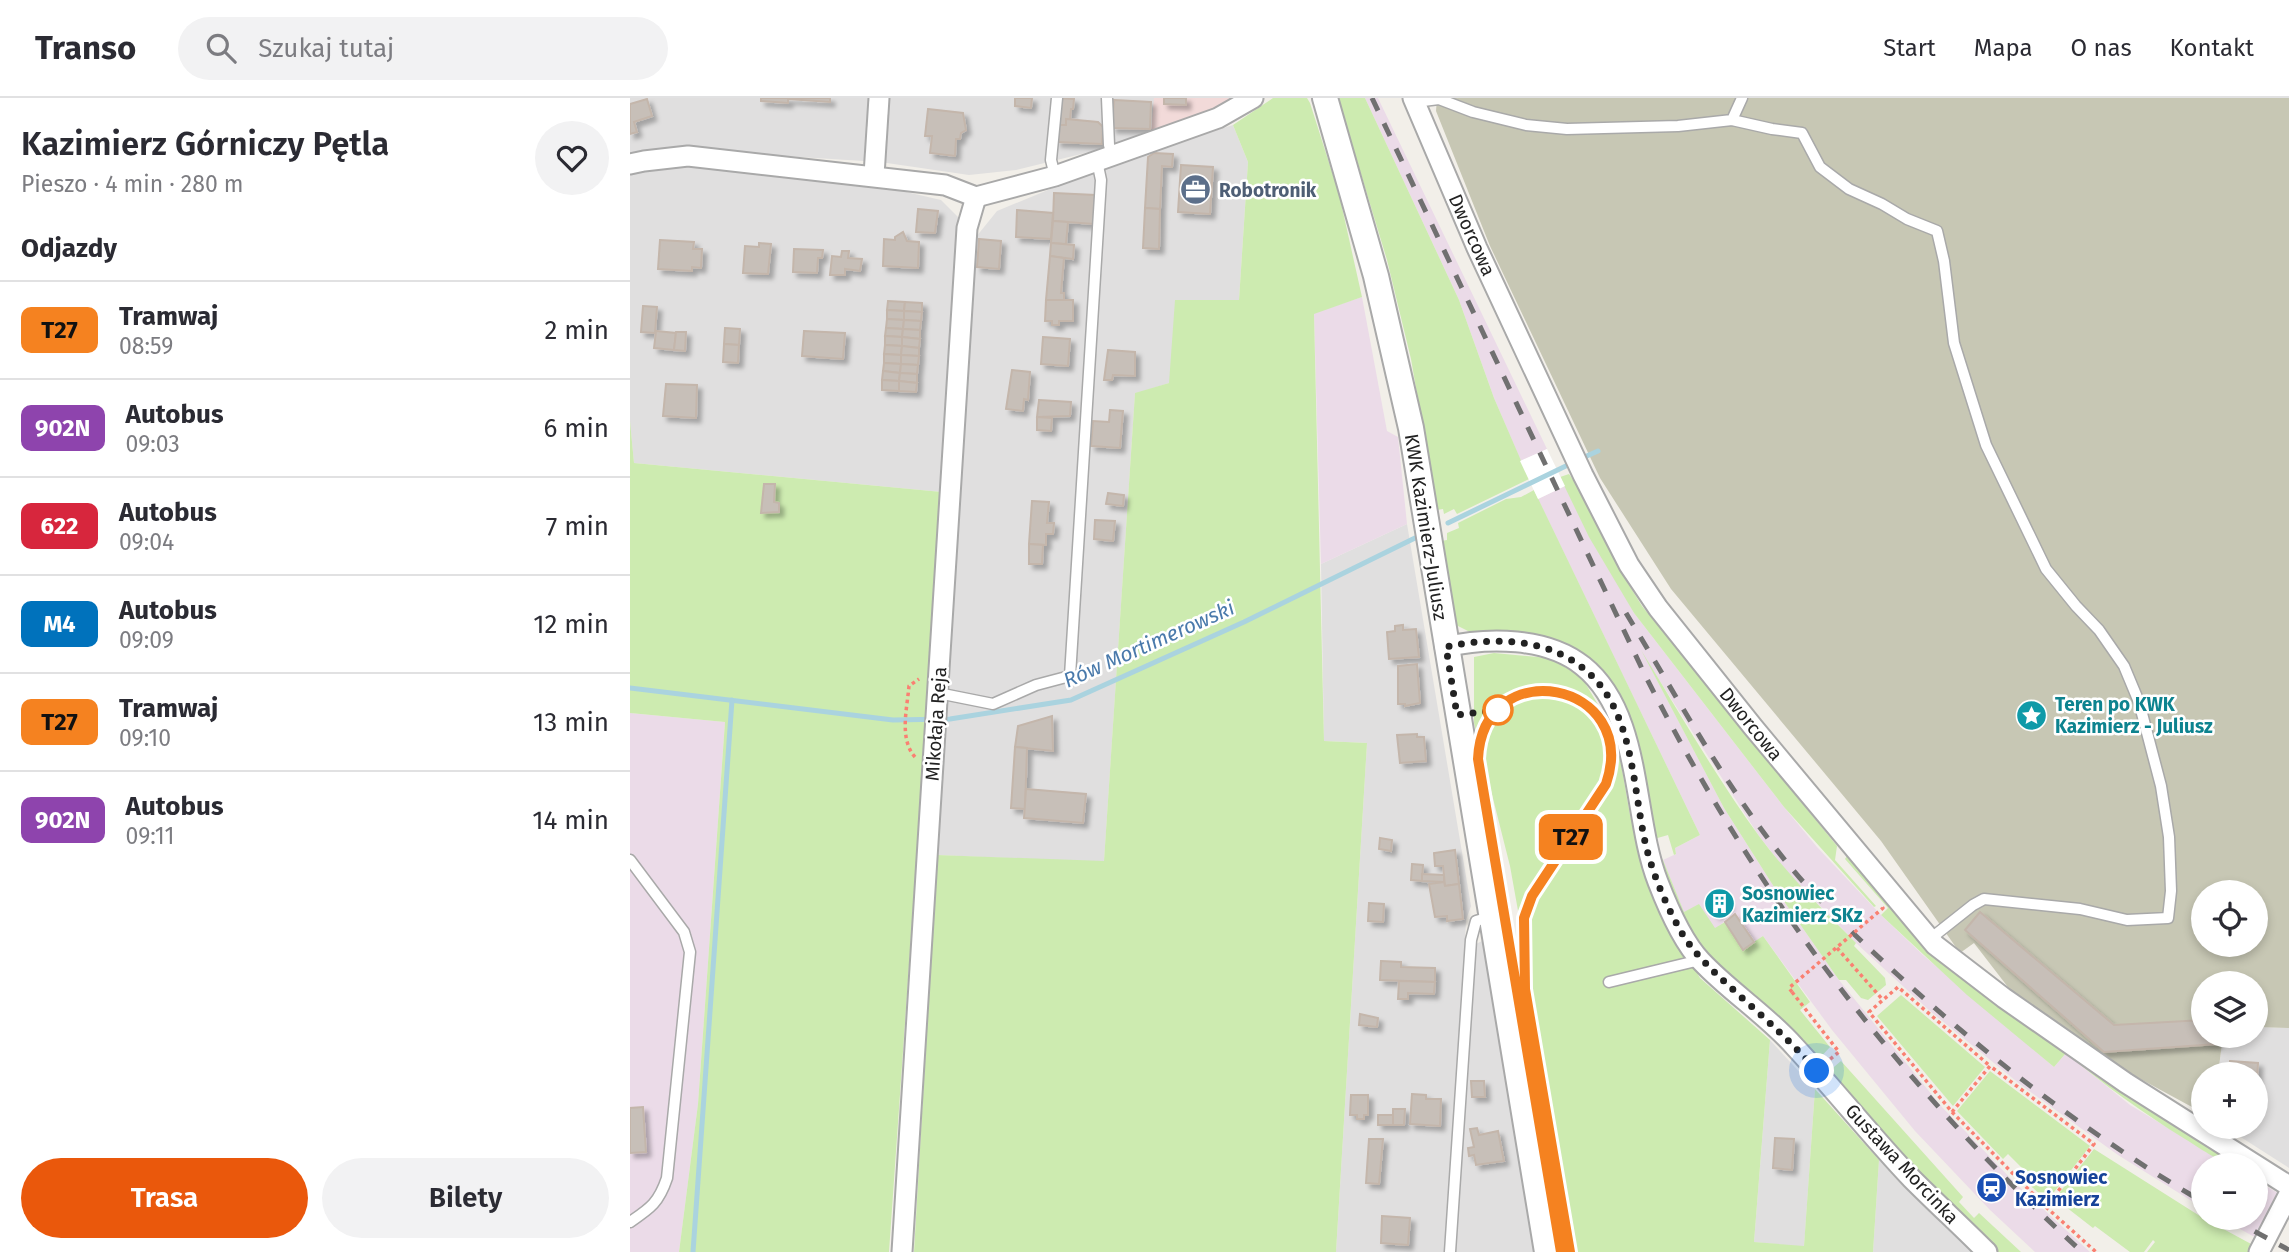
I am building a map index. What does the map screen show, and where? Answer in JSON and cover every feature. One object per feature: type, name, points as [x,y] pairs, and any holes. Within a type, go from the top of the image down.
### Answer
[{"type":"street","points":[[874,175],[879,98]]},
{"type":"street","points":[[630,164],[688,156],[945,184],[976,197],[1055,176],[1218,118],[1253,98]]},
{"type":"street","name":"KWK Kazimierz-Juliusz","points":[[1325,98],[1376,276],[1411,428],[1547,1252]]},
{"type":"street","name":"Dworcowa","points":[[1413,100],[1477,248],[1583,475],[1629,565],[1658,608],[1752,727],[1930,939],[2004,998],[2126,1083],[2289,1186]]},
{"type":"street","name":"Mikołaja Reja","points":[[902,1252],[967,228],[976,197]]},
{"type":"street","name":"Gustawa Morcinka","points":[[1446,647],[1476,642],[1528,643],[1556,652],[1582,665],[1599,682],[1614,706],[1626,736],[1645,840],[1658,883],[1682,934],[1700,960],[1793,1044],[1910,1177],[1987,1252]]},
{"type":"street","points":[[2259,1252],[2289,1194]]},
{"type":"lane","points":[[1055,176],[1051,160],[1056,98]]},
{"type":"lane","points":[[938,696],[993,704],[1035,685],[1070,676],[1101,180],[1109,145],[1107,98]]},
{"type":"lane","points":[[1732,120],[1742,98]]},
{"type":"lane","points":[[1413,100],[1439,99],[1473,112],[1526,125],[1567,129],[1678,126],[1732,120],[1802,133],[1820,167],[1849,190],[1937,231],[1944,261],[1954,343],[1986,445],[2046,569],[2099,630],[2124,666],[2139,702],[2161,786],[2169,837],[2171,891],[2168,918],[2127,920],[2080,909],[1984,899],[1930,939]]},
{"type":"lane","points":[[630,860],[684,932],[690,952],[667,1178],[661,1196],[650,1209],[630,1222]]},
{"type":"lane","points":[[1450,1252],[1471,940],[1476,921],[1491,917]]},
{"type":"lane","points":[[1609,982],[1700,960]]},
{"type":"path","points":[[905,739],[909,686]]},
{"type":"path","points":[[1830,1060],[1839,1052],[1789,988],[1884,908],[1881,905]]},
{"type":"path","points":[[1838,949],[1883,1000]]},
{"type":"path","points":[[2046,1207],[2095,1144],[1990,1066],[1898,987],[1869,1012],[1952,1112],[2046,1207],[2096,1252]]},
{"type":"path","points":[[1952,1112],[1990,1066]]},
{"type":"shaded area","points":[[630,98],[1236,98],[1224,106],[1118,145],[1016,170],[969,175],[880,162],[684,150],[630,157]]},
{"type":"shaded area","points":[[1154,98],[1229,98],[1224,106],[1151,133]]},
{"type":"shaded area","points":[[1365,98],[1378,98],[1547,449],[1521,461],[1494,398],[1459,300]]},
{"type":"shaded area","name":"Teren po KWK Kazimierz - Juliusz","points":[[1437,98],[2289,98],[2289,1028],[2268,1027],[2268,971],[2191,971],[2191,1048],[2221,1048],[2220,1062],[2191,1062],[2191,1106],[2122,1069],[2011,991],[1974,943],[1960,953],[1881,841],[1671,589],[1600,478],[1490,246],[1436,111]]},
{"type":"shaded area","points":[[1233,125],[1248,162],[1239,300],[1169,383],[1135,394],[1104,862],[937,855],[976,237],[997,211],[1113,163]]},
{"type":"shaded area","points":[[693,164],[876,185],[941,200],[960,219],[942,492],[634,463],[630,421],[630,174]]},
{"type":"shaded area","points":[[1362,297],[1387,431],[1398,437],[1407,524],[1321,564],[1314,313]]},
{"type":"shaded area","points":[[1565,486],[1634,613],[1784,807],[1817,847],[1881,915],[1923,955],[2054,1067],[2066,1053],[2130,1105],[2210,1153],[2191,1153],[2191,1201],[2118,1155],[2021,1085],[1930,1011],[1856,943],[1788,873],[1759,836],[1647,661],[1724,808],[1776,890],[1839,980],[1941,1106],[2017,1185],[2090,1252],[2035,1252],[1990,1210],[1915,1131],[1832,1030],[1763,936],[1743,950],[1724,922],[1715,929],[1684,913],[1663,860],[1676,854],[1675,848],[1700,835],[1538,499]]},
{"type":"shaded area","points":[[1407,524],[1471,906],[1466,920],[1464,962],[1476,944],[1482,941],[1537,1252],[1336,1252],[1367,743],[1324,741],[1321,564]]},
{"type":"shaded area","points":[[630,713],[725,722],[698,1104],[679,1252],[630,1252]]},
{"type":"shaded area","points":[[2268,1027],[2289,1028],[2289,1168],[2244,1139],[2268,1139],[2268,1062],[2220,1062],[2221,1048],[2268,1048]]},
{"type":"shaded area","points":[[1770,1040],[1815,1089],[1804,1247],[1754,1242]]},
{"type":"shaded area","points":[[1879,1160],[1903,1186],[1972,1252],[1873,1252]]},
{"type":"shaded area","points":[[2268,1187],[2281,1195],[2268,1223]]},
{"type":"shaded area","points":[[2242,1230],[2265,1230],[2260,1240]]},
{"type":"green space","points":[[1273,98],[1307,98],[1310,103],[1339,194],[1362,297],[1314,314],[1324,741],[1367,743],[1336,1252],[914,1252],[937,855],[1104,861],[1135,393],[1169,383],[1175,300],[1239,300],[1248,162],[1233,125]]},
{"type":"green space","points":[[1338,98],[1365,98],[1459,300],[1494,398],[1529,479],[1457,514],[1454,509],[1444,514],[1443,509],[1437,510],[1411,359],[1387,260]]},
{"type":"green space","points":[[630,421],[634,463],[942,492],[889,1252],[679,1252],[698,1104],[725,722],[630,713]]},
{"type":"green space","points":[[1569,474],[1642,606],[1837,846],[1835,860],[1876,906],[1874,907],[1784,807],[1634,613],[1589,537],[1560,477]]},
{"type":"green space","points":[[1534,490],[1700,835],[1675,848],[1674,855],[1668,835],[1654,839],[1602,674],[1481,633],[1470,632],[1456,625],[1441,541],[1447,540],[1447,533],[1459,528],[1458,523],[1506,499],[1521,497]]},
{"type":"green space","points":[[1641,650],[1713,768],[1759,836],[1793,878],[1856,943],[1854,946],[1885,978],[1886,985],[1868,1000],[1861,998],[1846,980],[1839,980],[1776,890],[1724,808]]},
{"type":"green space","points":[[1494,653],[1548,658],[1581,676],[1616,735],[1630,815],[1650,891],[1700,978],[1770,1040],[1754,1242],[1804,1246],[1815,1089],[1879,1160],[1873,1252],[1576,1252],[1549,1109],[1536,1011],[1510,866],[1474,723],[1474,657]]},
{"type":"green space","points":[[1657,852],[1663,860],[1684,912],[1699,904],[1715,928],[1725,922],[1743,949],[1763,936],[1810,1002],[1800,1010],[1830,1047],[1818,1060],[1723,973],[1706,953],[1679,912]]},
{"type":"green space","points":[[1849,853],[1895,911],[2191,1127],[2191,1139],[2207,1139],[2227,1153],[2208,1153],[2199,1148],[2124,1098],[2066,1053],[2054,1067],[1967,995],[1881,915],[1888,908],[1845,859]]},
{"type":"green space","points":[[1901,995],[1985,1067],[1953,1106],[1877,1016]]},
{"type":"green space","points":[[1841,1061],[1963,1197],[1959,1202],[1974,1218],[1979,1213],[2021,1252],[1997,1252],[1908,1161],[1828,1072]]},
{"type":"green space","points":[[1990,1071],[2090,1146],[2047,1201],[2018,1174],[2023,1169],[2008,1154],[2003,1159],[1957,1111]]},
{"type":"green space","points":[[2094,1149],[2191,1210],[2191,1230],[2225,1230],[2253,1245],[2254,1252],[2147,1252],[2155,1242],[2153,1240],[2144,1252],[2130,1252],[2095,1226],[2093,1228],[2056,1197]]},
{"type":"pier","points":[[1547,449],[1565,486],[1538,499],[1520,461]]},
{"type":"building","points":[[761,98],[830,98],[830,102],[788,99],[788,103],[761,101]]},
{"type":"building","points":[[1015,98],[1032,98],[1031,108],[1015,106]]},
{"type":"building","points":[[1060,98],[1074,99],[1070,120],[1066,119],[1066,125],[1058,125]]},
{"type":"building","points":[[1164,98],[1186,98],[1186,105],[1164,104]]},
{"type":"building","points":[[647,99],[652,116],[634,122],[637,132],[630,134],[630,104]]},
{"type":"building","points":[[1114,100],[1151,102],[1150,129],[1112,128]]},
{"type":"building","points":[[928,109],[963,113],[966,130],[961,133],[960,139],[956,139],[955,156],[930,153],[932,136],[925,136]]},
{"type":"building","points":[[1066,119],[1098,122],[1103,127],[1102,144],[1057,142],[1058,125],[1066,125]]},
{"type":"building","points":[[1154,153],[1173,154],[1172,167],[1162,166],[1160,209],[1145,208],[1148,157]]},
{"type":"building","name":"Robotronik","points":[[1181,165],[1213,167],[1210,214],[1178,212]]},
{"type":"building","points":[[1054,193],[1095,195],[1094,224],[1053,221]]},
{"type":"building","points":[[1145,208],[1160,209],[1159,249],[1143,248]]},
{"type":"building","points":[[918,209],[938,211],[935,233],[916,232]]},
{"type":"building","points":[[1017,210],[1053,213],[1051,239],[1016,237]]},
{"type":"building","points":[[1053,221],[1068,222],[1066,244],[1051,243]]},
{"type":"building","points":[[903,232],[907,241],[919,242],[918,268],[883,266],[884,239],[895,240],[895,237]]},
{"type":"building","points":[[979,239],[1001,241],[999,269],[977,267]]},
{"type":"building","points":[[660,240],[694,242],[693,249],[702,249],[701,268],[692,267],[692,271],[658,269]]},
{"type":"building","points":[[759,243],[771,244],[768,274],[743,273],[745,246],[759,247]]},
{"type":"building","points":[[1051,243],[1074,245],[1073,259],[1050,256]]},
{"type":"building","points":[[794,249],[823,250],[822,258],[818,258],[817,273],[793,272]]},
{"type":"building","points":[[842,251],[849,251],[848,258],[862,259],[860,271],[845,269],[845,275],[830,275],[832,256],[841,257]]},
{"type":"building","points":[[1050,256],[1064,258],[1061,293],[1064,293],[1064,300],[1046,300]]},
{"type":"building","points":[[1046,300],[1073,300],[1073,321],[1059,321],[1059,325],[1052,325],[1052,321],[1045,321]]},
{"type":"building","points":[[888,301],[905,302],[904,311],[887,310]]},
{"type":"building","points":[[905,302],[922,303],[922,312],[904,311]]},
{"type":"building","points":[[643,306],[657,307],[655,333],[641,332]]},
{"type":"building","points":[[887,310],[904,311],[904,320],[887,319]]},
{"type":"building","points":[[904,311],[922,312],[921,321],[904,320]]},
{"type":"building","points":[[887,319],[904,320],[903,329],[886,328]]},
{"type":"building","points":[[904,320],[921,321],[920,330],[903,329]]},
{"type":"building","points":[[725,328],[740,329],[739,345],[724,344]]},
{"type":"building","points":[[886,328],[903,329],[902,337],[885,336]]},
{"type":"building","points":[[903,329],[920,330],[920,339],[902,337]]},
{"type":"building","points":[[656,331],[676,333],[674,350],[654,348]]},
{"type":"building","points":[[804,331],[845,333],[843,359],[802,356]]},
{"type":"building","points":[[676,332],[686,332],[685,351],[674,350]]},
{"type":"building","points":[[885,336],[902,337],[902,346],[885,345]]},
{"type":"building","points":[[902,337],[920,339],[919,348],[902,346]]},
{"type":"building","points":[[1043,337],[1070,339],[1068,366],[1041,364]]},
{"type":"building","points":[[724,344],[739,345],[738,363],[723,362]]},
{"type":"building","points":[[885,345],[902,346],[901,355],[884,354]]},
{"type":"building","points":[[902,346],[919,348],[919,356],[901,355]]},
{"type":"building","points":[[1108,350],[1135,352],[1135,376],[1113,375],[1112,380],[1104,380]]},
{"type":"building","points":[[884,354],[901,355],[901,364],[884,363]]},
{"type":"building","points":[[901,355],[919,356],[918,365],[901,364]]},
{"type":"building","points":[[884,363],[901,364],[900,373],[883,371]]},
{"type":"building","points":[[901,364],[918,365],[917,374],[900,373]]},
{"type":"building","points":[[1012,370],[1030,372],[1028,400],[1024,399],[1023,411],[1006,409]]},
{"type":"building","points":[[883,371],[900,373],[899,381],[882,380]]},
{"type":"building","points":[[900,373],[917,374],[917,383],[899,381]]},
{"type":"building","points":[[882,380],[899,381],[899,391],[882,390]]},
{"type":"building","points":[[899,381],[917,383],[916,392],[899,391]]},
{"type":"building","points":[[666,384],[697,385],[696,418],[663,416]]},
{"type":"building","points":[[1039,400],[1071,402],[1070,416],[1037,417]]},
{"type":"building","points":[[1110,410],[1123,411],[1120,448],[1091,446],[1093,421],[1109,422]]},
{"type":"building","points":[[1037,417],[1052,418],[1051,431],[1037,430]]},
{"type":"building","points":[[764,484],[775,484],[774,502],[779,503],[779,512],[761,513]]},
{"type":"building","points":[[1108,493],[1124,495],[1123,506],[1106,504]]},
{"type":"building","points":[[1032,501],[1049,502],[1047,523],[1054,523],[1053,534],[1046,534],[1046,545],[1029,544]]},
{"type":"building","points":[[1095,520],[1115,521],[1113,541],[1094,539]]},
{"type":"building","points":[[1029,544],[1043,545],[1042,564],[1029,564]]},
{"type":"building","points":[[1403,625],[1403,630],[1416,629],[1419,657],[1389,659],[1387,632],[1395,631],[1395,626]]},
{"type":"building","points":[[1417,664],[1420,703],[1405,706],[1398,704],[1398,666]]},
{"type":"building","points":[[1052,716],[1053,751],[1015,747],[1018,726]]},
{"type":"building","points":[[1417,734],[1417,737],[1424,737],[1426,761],[1400,763],[1397,735]]},
{"type":"building","points":[[1015,747],[1027,748],[1025,809],[1011,808]]},
{"type":"building","points":[[1026,789],[1086,794],[1083,823],[1024,818]]},
{"type":"building","points":[[1380,838],[1392,840],[1391,851],[1379,849]]},
{"type":"building","points":[[1455,850],[1459,884],[1445,886],[1443,866],[1435,866],[1434,853]]},
{"type":"building","points":[[1412,864],[1423,865],[1422,881],[1411,880]]},
{"type":"building","points":[[1422,874],[1444,875],[1444,882],[1422,881]]},
{"type":"building","points":[[1444,882],[1445,886],[1459,884],[1463,919],[1447,921],[1447,916],[1435,917],[1429,884]]},
{"type":"building","name":"Sosnowiec Kazimierz SKz","points":[[1722,894],[1729,905],[1716,915],[1709,904]]},
{"type":"building","points":[[1369,903],[1384,904],[1383,922],[1368,921]]},
{"type":"building","points":[[1980,912],[2114,1025],[2191,1021],[2191,1046],[2104,1052],[1965,930]]},
{"type":"building","points":[[1735,914],[1754,942],[1743,950],[1725,922]]},
{"type":"building","points":[[1381,961],[1401,962],[1401,967],[1435,968],[1435,982],[1380,980]]},
{"type":"building","points":[[1399,981],[1435,982],[1434,994],[1408,993],[1408,999],[1398,999]]},
{"type":"building","points":[[1360,1014],[1378,1018],[1377,1027],[1359,1025]]},
{"type":"building","points":[[1471,1081],[1484,1081],[1485,1097],[1472,1097]]},
{"type":"building","points":[[1412,1094],[1426,1095],[1426,1099],[1441,1099],[1440,1126],[1410,1124]]},
{"type":"building","points":[[1351,1095],[1368,1095],[1368,1115],[1364,1115],[1364,1119],[1350,1115]]},
{"type":"building","points":[[643,1107],[646,1152],[630,1153],[630,1108]]},
{"type":"building","points":[[1393,1109],[1405,1109],[1404,1125],[1393,1125]]},
{"type":"building","points":[[1378,1115],[1393,1115],[1393,1125],[1378,1125]]},
{"type":"building","points":[[1477,1128],[1479,1135],[1498,1131],[1504,1161],[1476,1165],[1474,1155],[1469,1156],[1468,1148],[1474,1147],[1470,1129]]},
{"type":"building","points":[[1775,1138],[1794,1139],[1792,1170],[1773,1168]]},
{"type":"building","points":[[1369,1139],[1383,1139],[1379,1184],[1366,1183]]},
{"type":"building","points":[[1382,1216],[1410,1218],[1408,1245],[1381,1243]]},
{"type":"waterway","name":"Rów Mortimerowski","points":[[1580,459],[1598,451]]},
{"type":"waterway","name":"Rów Mortimerowski","points":[[1448,523],[1572,463]]},
{"type":"waterway","name":"Rów Mortimerowski","points":[[630,688],[893,720],[950,719],[1071,700],[1244,622],[1415,538]]},
{"type":"waterway","points":[[693,1252],[732,700]]},
{"type":"tram line","name":"T27","points":[[1561,1252],[1478,759],[1483,730],[1491,717],[1503,704],[1515,697],[1541,690],[1567,694],[1588,706],[1602,722],[1611,750],[1606,784],[1532,896],[1524,918],[1525,989],[1570,1252]]},
{"type":"tram line","points":[[1525,989],[1522,939],[1526,909],[1536,887],[1600,795],[1609,771],[1611,746],[1599,717],[1576,698],[1551,691],[1522,694],[1509,700],[1495,712],[1480,742],[1478,759],[1561,1252]]},
{"type":"railway","points":[[1372,98],[1645,675],[1735,835],[1784,911],[1837,984],[1893,1054],[1952,1122],[2015,1188],[2082,1252]]},
{"type":"railway","points":[[1626,613],[1705,745],[1747,809],[1793,870],[1831,911],[1934,1007],[2007,1068],[2083,1125],[2191,1195]]},
{"type":"railway","points":[[2252,1230],[2289,1250]]},
{"type":"place","name":"Robotronik","points":[[1196,190]]},
{"type":"place","name":"Teren po KWK Kazimierz - Juliusz","points":[[2032,715]]},
{"type":"place","name":"Sosnowiec Kazimierz SKz","points":[[1719,904]]},
{"type":"place","name":"Sosnowiec Kazimierz","points":[[1992,1188]]},
{"type":"route","points":[[1498,710],[1457,715],[1446,647],[1476,642],[1528,643],[1556,652],[1582,665],[1599,682],[1614,706],[1626,736],[1645,840],[1658,883],[1682,934],[1700,960],[1793,1044],[1817,1071]]}]
